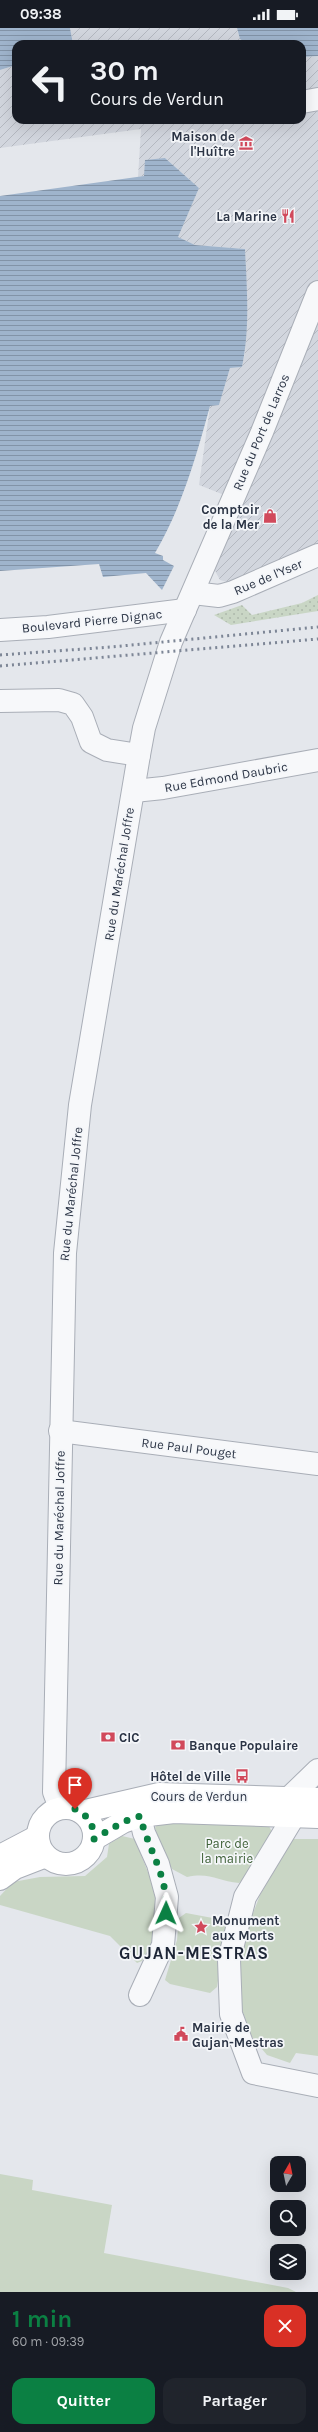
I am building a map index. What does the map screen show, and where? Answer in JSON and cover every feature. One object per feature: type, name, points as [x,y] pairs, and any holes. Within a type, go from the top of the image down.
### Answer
[{"type":"main road","name":"Cours de Verdun","points":[[71,1810],[159,1794],[292,1807],[318,1817]]},
{"type":"main road","name":"Cours de Verdun","points":[[94,1839],[123,1822],[140,1816],[174,1812],[292,1807],[318,1798]]},
{"type":"main road","points":[[71,1810],[92,1824],[94,1839],[87,1856],[71,1864],[53,1862],[41,1850],[38,1836],[44,1818],[71,1810]]},
{"type":"main road","points":[[0,1856],[38,1836]]},
{"type":"main road","points":[[0,1878],[15,1868],[46,1856]]},
{"type":"street","points":[[306,102],[318,100]]},
{"type":"street","name":"Rue du Port de Larros","points":[[189,601],[262,432],[318,292]]},
{"type":"street","name":"Rue de l'Yser","points":[[189,601],[233,592],[318,555]]},
{"type":"street","name":"Boulevard Pierre Dignac","points":[[0,630],[48,627],[189,601]]},
{"type":"street","name":"Rue du Maréchal Joffre","points":[[71,1810],[54,1792],[60,1431],[65,1253],[79,1112],[144,728],[171,642],[189,601]]},
{"type":"street","points":[[0,701],[59,700],[73,704],[82,718],[91,742],[107,750],[139,755]]},
{"type":"street","name":"Rue Edmond Daubric","points":[[134,791],[171,787],[318,760]]},
{"type":"street","name":"Rue Paul Pouget","points":[[60,1431],[318,1464]]},
{"type":"street","points":[[318,1770],[292,1807],[245,1896],[229,1960],[231,2014],[253,2073],[318,2086]]},
{"type":"street","points":[[140,1816],[144,1832],[158,1864],[167,1897],[163,1945],[140,1996]]},
{"type":"shaded area","points":[[70,28],[237,28],[242,40],[72,40]]},
{"type":"shaded area","points":[[318,56],[318,547],[231,583],[220,580],[214,569],[242,502],[199,485],[210,406],[219,405],[230,368],[242,367],[245,352],[247,300],[245,249],[195,245],[177,237],[199,188],[165,158],[144,176],[138,177],[141,129],[0,148],[0,70],[12,66],[12,124],[306,124],[306,57]]},
{"type":"green space","points":[[318,595],[318,611],[231,625],[214,615],[242,605],[252,615],[302,603]]},
{"type":"green space","name":"Parc de la mairie","points":[[159,1820],[268,1824],[272,1832],[245,1878],[239,1883],[208,1876],[187,1877],[172,1869],[161,1848],[155,1828]]},
{"type":"green space","points":[[122,1836],[135,1839],[156,1893],[154,1938],[142,1961],[137,1963],[110,1936],[0,1905],[0,1896],[13,1882],[40,1877],[85,1876],[107,1857],[109,1844]]},
{"type":"green space","name":"Parc de la mairie","points":[[293,1839],[318,1839],[318,2056],[296,2053],[290,2063],[267,2055],[252,2037],[238,1999],[239,1966],[247,1929],[260,1895]]},
{"type":"green space","points":[[186,1913],[218,1919],[227,1925],[217,1987],[210,1993],[170,1984],[165,1980],[177,1940],[179,1918]]},
{"type":"green space","points":[[0,2174],[33,2180],[32,2190],[112,2205],[104,2253],[288,2288],[296,2292],[0,2292]]},
{"type":"water","points":[[0,28],[70,28],[72,40],[12,40],[12,66],[0,70]]},
{"type":"water","points":[[237,28],[318,28],[318,56],[306,57],[306,40],[240,39]]},
{"type":"water","points":[[165,158],[199,188],[178,237],[195,245],[245,249],[247,293],[245,353],[242,367],[230,368],[219,405],[210,406],[194,463],[181,500],[165,536],[155,553],[163,556],[163,560],[174,566],[162,590],[146,573],[103,577],[99,564],[0,571],[0,196],[144,176],[145,160]]},
{"type":"railway","points":[[0,655],[111,647],[318,627]]},
{"type":"railway","points":[[0,666],[318,639]]},
{"type":"place","name":"Maison de l'Huître","points":[[246,143]]},
{"type":"place","name":"La Marine","points":[[288,216]]},
{"type":"place","name":"Comptoir de la Mer","points":[[270,516]]},
{"type":"place","name":"CIC","points":[[108,1737]]},
{"type":"place","name":"Banque Populaire","points":[[178,1745]]},
{"type":"place","name":"Hôtel de Ville","points":[[242,1776]]},
{"type":"place","name":"Monument aux Morts","points":[[201,1927]]},
{"type":"place","name":"Mairie de Gujan-Mestras","points":[[181,2034]]},
{"type":"district","name":"GUJAN-MESTRAS","points":[[194,1953]]},
{"type":"route","points":[[75,1809],[87,1817],[92,1824],[94,1839],[123,1822],[140,1816],[144,1832],[158,1864],[167,1897],[166,1913]]}]
